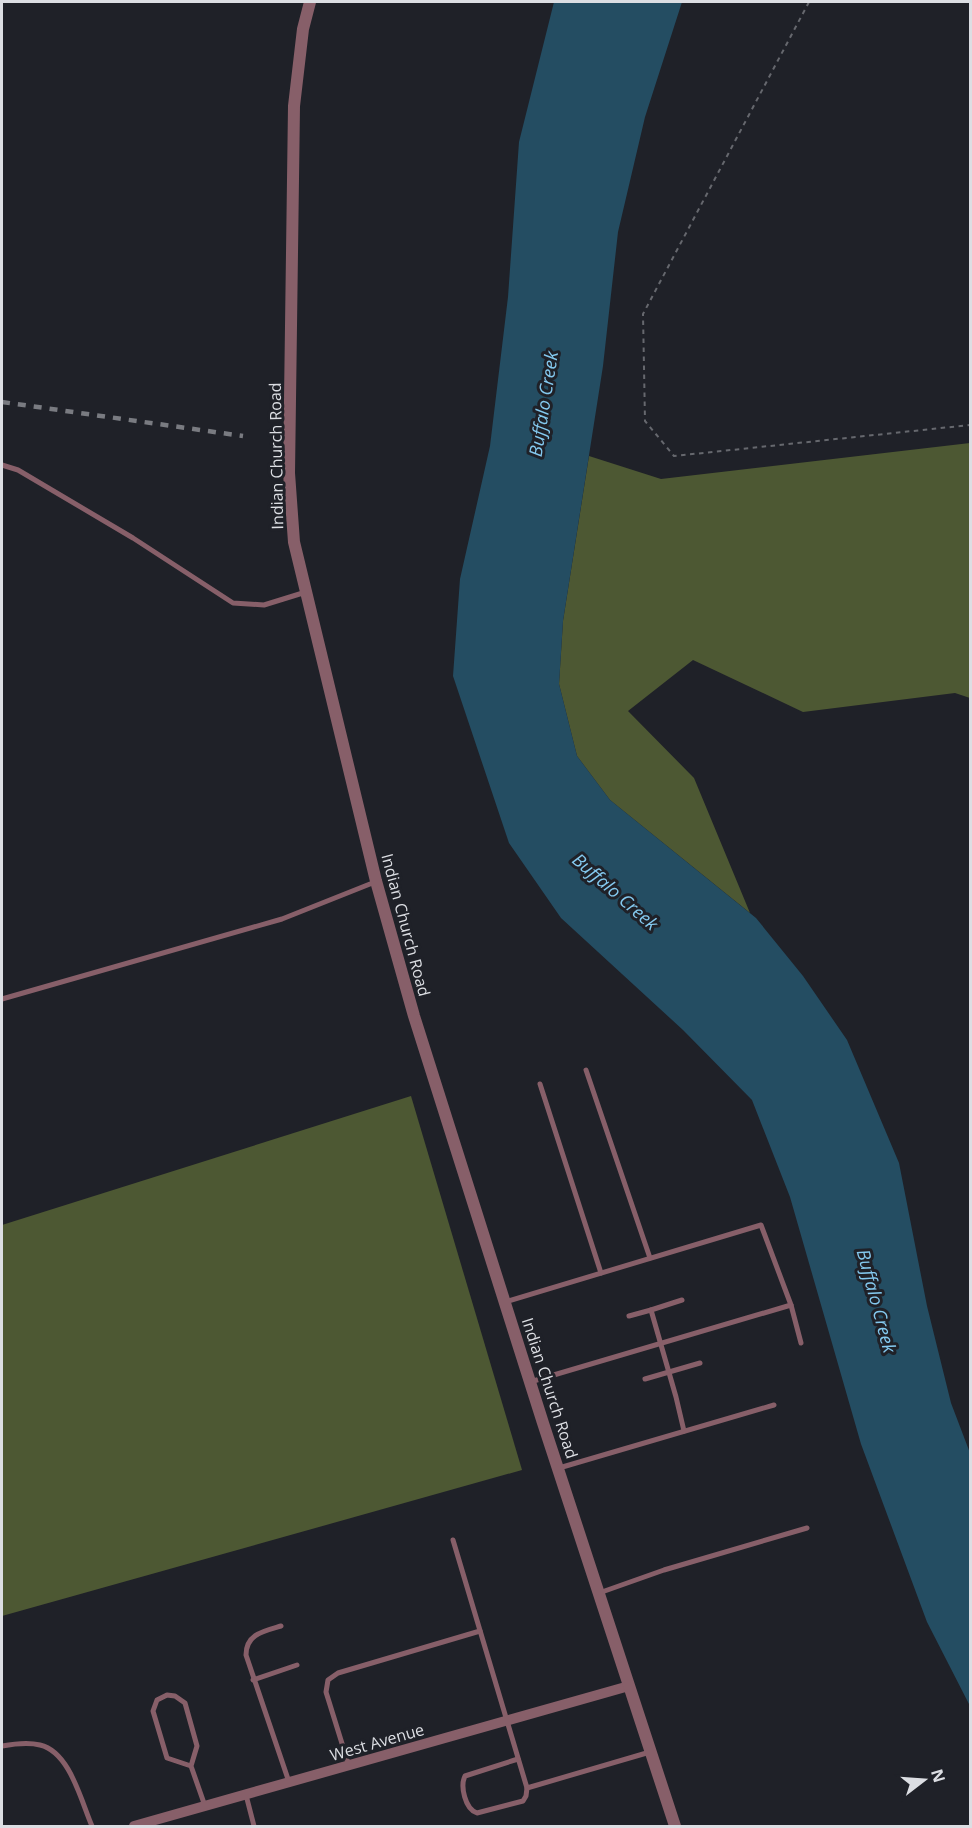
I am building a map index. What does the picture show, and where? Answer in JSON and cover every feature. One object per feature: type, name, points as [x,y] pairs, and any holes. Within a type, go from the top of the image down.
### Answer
[{"type":"street","name":"Indian Church Road","points":[[310,2],[303,29],[294,106],[289,473],[294,542],[376,881],[414,1016],[675,1827]]},
{"type":"street","name":"West Avenue","points":[[134,1827],[628,1686]]},
{"type":"lane","points":[[2,465],[18,470],[133,538],[233,603],[264,605],[306,592]]},
{"type":"lane","points":[[2,999],[282,919],[376,881]]},
{"type":"lane","points":[[586,1070],[650,1258]]},
{"type":"lane","points":[[540,1084],[601,1273]]},
{"type":"lane","points":[[505,1302],[761,1225],[791,1305],[801,1343]]},
{"type":"lane","points":[[629,1316],[682,1300]]},
{"type":"lane","points":[[530,1382],[791,1305]]},
{"type":"lane","points":[[651,1310],[684,1431]]},
{"type":"lane","points":[[645,1379],[700,1363]]},
{"type":"lane","points":[[559,1468],[774,1406]]},
{"type":"lane","points":[[599,1593],[664,1570],[732,1552],[807,1528]]},
{"type":"lane","points":[[453,1540],[527,1788],[523,1801],[477,1813],[471,1811],[463,1786],[465,1776],[518,1760]]},
{"type":"lane","points":[[281,1626],[255,1634],[249,1640],[246,1655],[289,1783]]},
{"type":"lane","points":[[349,1766],[326,1692],[328,1680],[338,1673],[480,1631]]},
{"type":"lane","points":[[253,1680],[297,1665]]},
{"type":"lane","points":[[191,1766],[167,1758],[153,1711],[158,1700],[167,1695],[175,1696],[185,1703],[197,1746],[191,1766],[206,1806]]},
{"type":"lane","points":[[2,1746],[39,1744],[59,1756],[69,1770],[92,1827]]},
{"type":"lane","points":[[527,1788],[650,1752]]},
{"type":"lane","points":[[246,1795],[254,1827]]},
{"type":"path","points":[[809,2],[643,314],[645,421],[674,456],[970,425]]},
{"type":"green space","points":[[970,443],[970,698],[955,693],[803,712],[693,660],[628,711],[694,778],[750,913],[610,800],[577,756],[559,684],[563,621],[589,456],[661,479]]},
{"type":"green space","points":[[411,1096],[522,1470],[2,1616],[2,1225]]},
{"type":"water","name":"Buffalo Creek","points":[[554,2],[682,2],[645,117],[618,232],[603,366],[563,621],[559,684],[577,756],[610,800],[756,918],[803,976],[847,1040],[899,1163],[927,1306],[951,1403],[970,1453],[970,1706],[927,1622],[861,1444],[790,1197],[752,1100],[683,1030],[561,918],[509,843],[453,676],[460,579],[490,446],[508,297],[519,142]]},
{"type":"railway","points":[[2,402],[243,436]]}]
